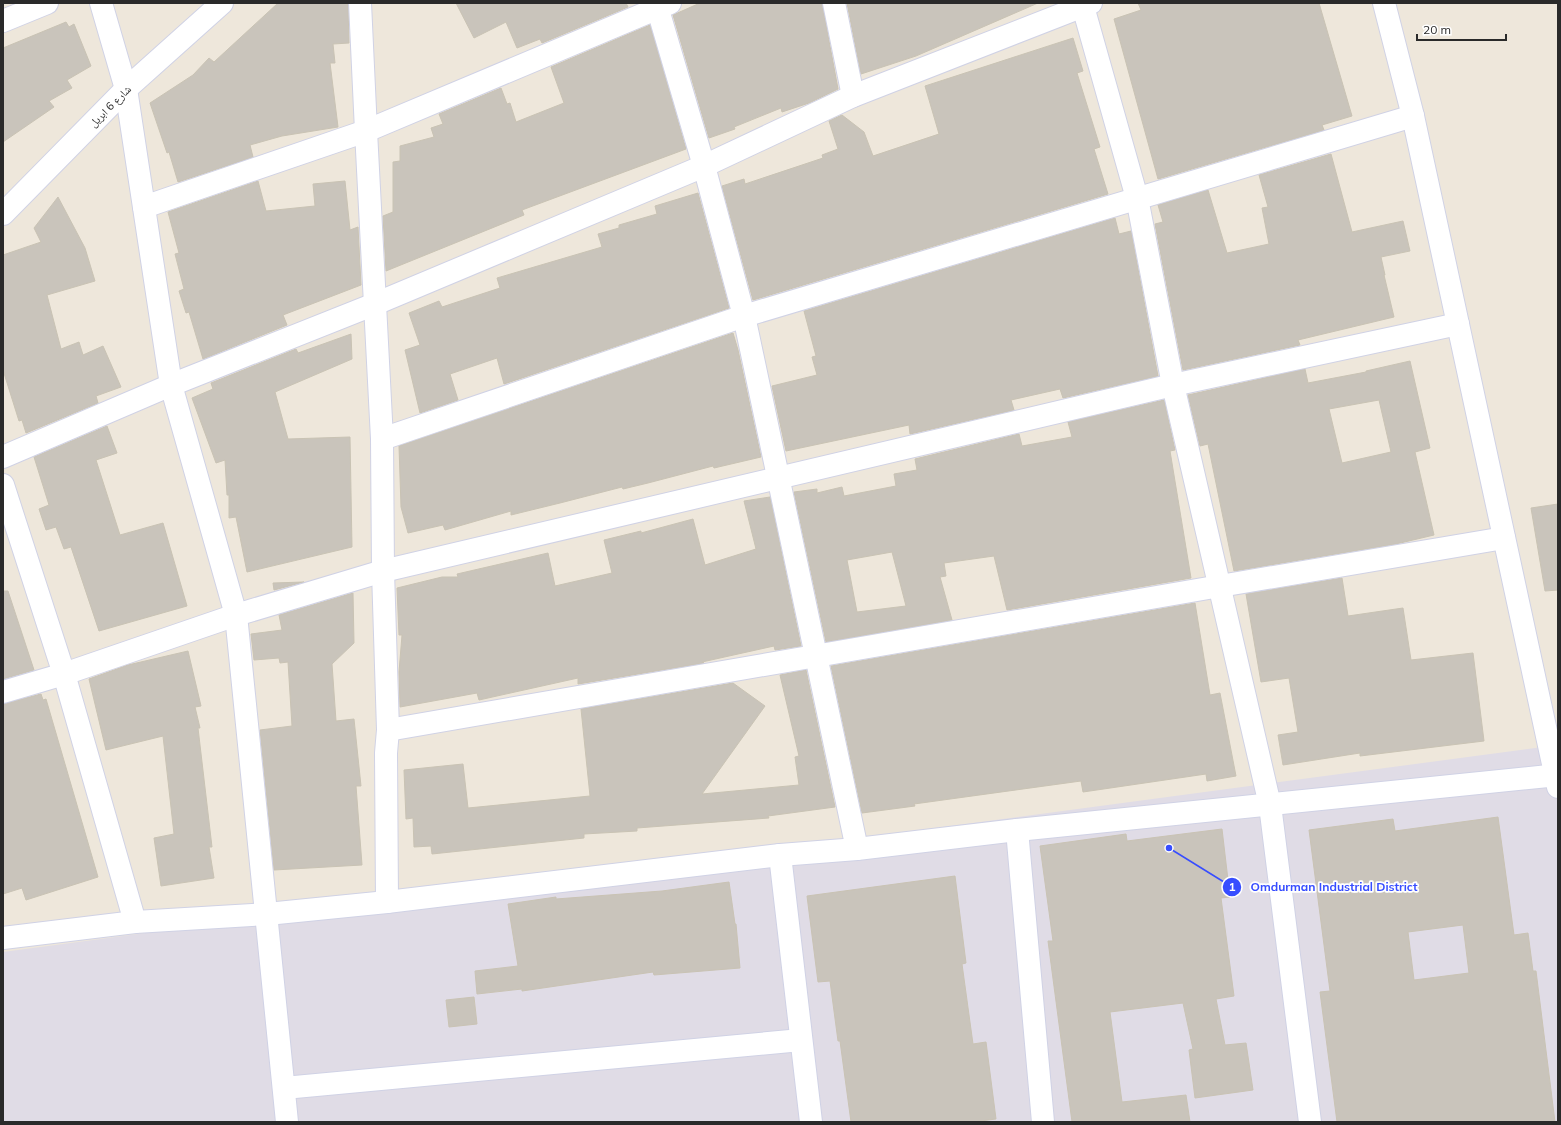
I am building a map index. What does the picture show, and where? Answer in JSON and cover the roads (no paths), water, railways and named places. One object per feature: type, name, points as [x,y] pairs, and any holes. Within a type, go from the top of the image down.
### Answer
[{"type":"street","points":[[3,21],[47,3]]},
{"type":"street","points":[[101,3],[126,89],[171,385],[236,614],[287,1122]]},
{"type":"street","name":"شارع 6 ابريل","points":[[3,214],[126,89],[222,3]]},
{"type":"street","points":[[360,3],[382,439],[383,571],[388,730],[386,753],[387,902]]},
{"type":"street","points":[[834,3],[853,96]]},
{"type":"street","points":[[3,938],[135,922],[267,914],[387,902],[780,855],[857,849],[1017,830],[1557,779],[1413,116],[1384,3]]},
{"type":"street","points":[[3,457],[171,385],[374,304],[704,166],[853,96],[1086,4],[1137,198],[1173,385],[1270,805],[1310,1122]]},
{"type":"street","points":[[144,207],[366,131],[662,5],[744,316],[857,849]]},
{"type":"street","points":[[382,439],[744,316],[1413,116]]},
{"type":"street","points":[[3,692],[64,674],[236,614],[383,571],[1173,385],[1458,324]]},
{"type":"street","points":[[3,485],[64,674],[135,922]]},
{"type":"street","points":[[388,730],[1504,538]]},
{"type":"street","points":[[1017,830],[1043,1122]]},
{"type":"street","points":[[780,855],[811,1122]]},
{"type":"street","points":[[284,1088],[801,1040]]},
{"type":"place","name":"Omdurman Industrial District","points":[[1169,848]]}]
